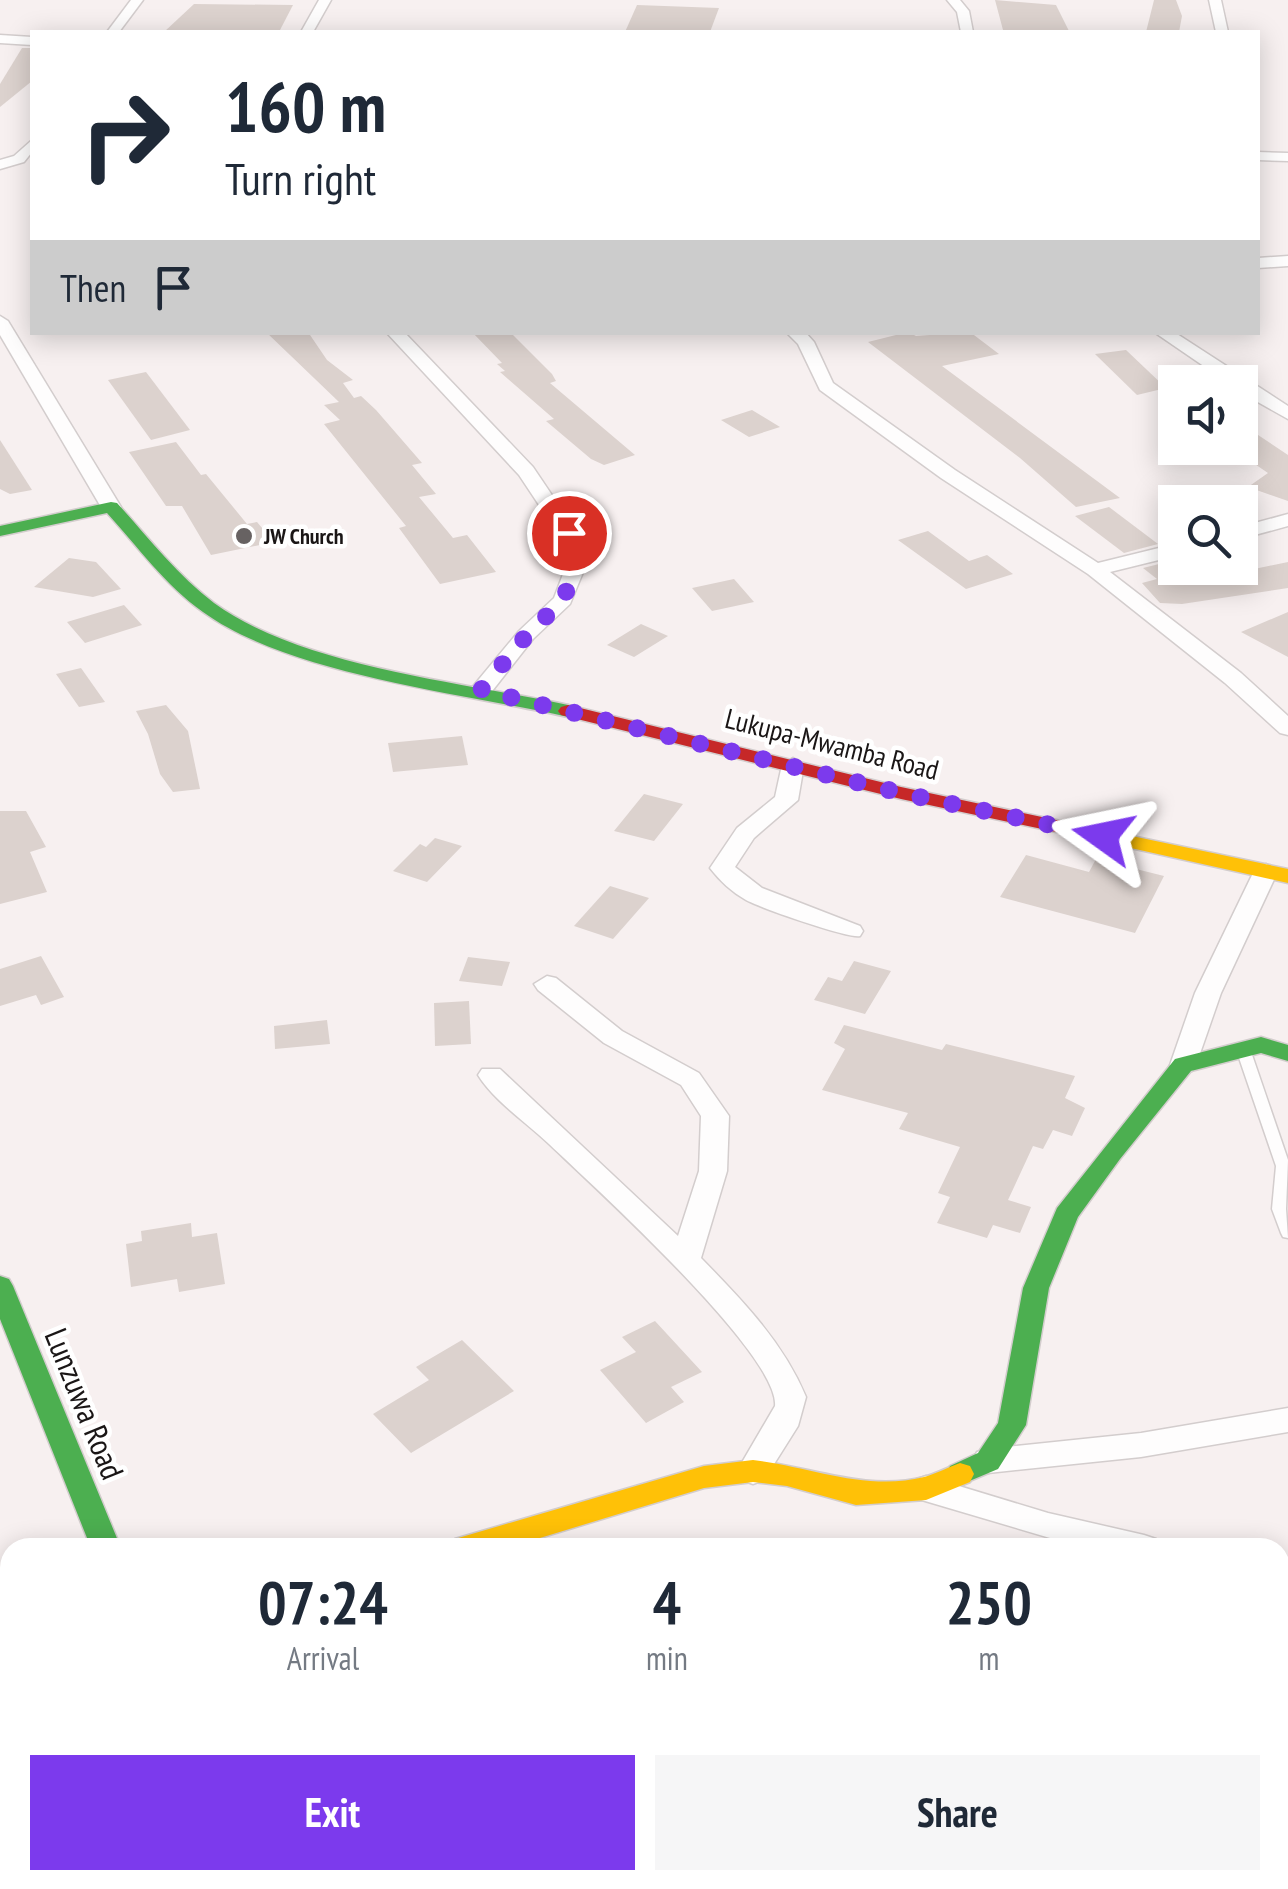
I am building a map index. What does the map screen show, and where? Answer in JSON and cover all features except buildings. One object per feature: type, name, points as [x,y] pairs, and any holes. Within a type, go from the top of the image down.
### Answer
[{"type":"street","points":[[114,30],[137,0]]},
{"type":"street","points":[[308,30],[326,0]]},
{"type":"street","points":[[953,0],[964,11],[967,30]]},
{"type":"street","points":[[1214,0],[1222,30]]},
{"type":"street","points":[[0,39],[30,40]]},
{"type":"street","points":[[0,166],[19,159],[30,146]]},
{"type":"street","points":[[1260,156],[1288,157]]},
{"type":"street","points":[[1260,263],[1288,261]]},
{"type":"street","points":[[0,321],[111,507],[0,531]]},
{"type":"street","points":[[397,335],[526,471],[581,553],[563,600],[526,636],[481,690]]},
{"type":"street","points":[[797,335],[805,342],[826,386],[948,474],[1095,570],[1234,678],[1288,728]]},
{"type":"street","points":[[1167,335],[1212,365]]},
{"type":"street","points":[[1258,395],[1288,413]]},
{"type":"street","name":"Lukupa-Mwamba Road","points":[[111,507],[186,588],[224,618],[276,642],[345,662],[481,690],[901,793],[1277,874]]},
{"type":"street","points":[[1258,528],[1288,520]]},
{"type":"street","points":[[1095,570],[1158,554]]},
{"type":"street","points":[[794,766],[786,800],[745,832],[722,868],[740,888],[772,905],[836,922],[851,931]]},
{"type":"street","points":[[988,1461],[1012,1425],[1036,1288],[1066,1214],[1183,1065],[1208,993],[1277,874]]},
{"type":"street","points":[[547,984],[613,1038],[690,1078],[715,1116],[713,1171],[685,1261]]},
{"type":"street","points":[[1183,1065],[1261,1045],[1288,1053]]},
{"type":"street","points":[[491,1075],[620,1192],[782,1372],[791,1398],[782,1422],[753,1471]]},
{"type":"street","name":"Lunzuwa Road","points":[[0,1286],[102,1538]]},
{"type":"street","points":[[926,1489],[988,1461],[1141,1445],[1288,1420]]},
{"type":"street","points":[[499,1538],[704,1477],[753,1471],[787,1474],[856,1493],[926,1489],[1100,1538]]},
{"type":"lane","points":[[1243,1049],[1283,1166],[1278,1209],[1288,1232]]},
{"type":"traffic: fast","points":[[0,531],[111,507],[195,597],[264,637],[393,675],[568,711]]},
{"type":"traffic: fast","points":[[960,1474],[988,1461],[1012,1425],[1036,1288],[1066,1214],[1111,1153],[1183,1065],[1261,1045],[1288,1053]]},
{"type":"traffic: fast","points":[[0,1286],[102,1538]]},
{"type":"traffic: slow","points":[[1075,830],[1288,876]]},
{"type":"traffic: slow","points":[[499,1538],[704,1477],[753,1471],[787,1475],[856,1493],[926,1489],[960,1474]]},
{"type":"traffic: jam","points":[[568,711],[901,793],[1075,830]]},
{"type":"place","name":"JW Church","points":[[244,536]]},
{"type":"route","points":[[569,533],[581,553],[563,600],[526,636],[481,690],[901,793],[1103,836]]}]
